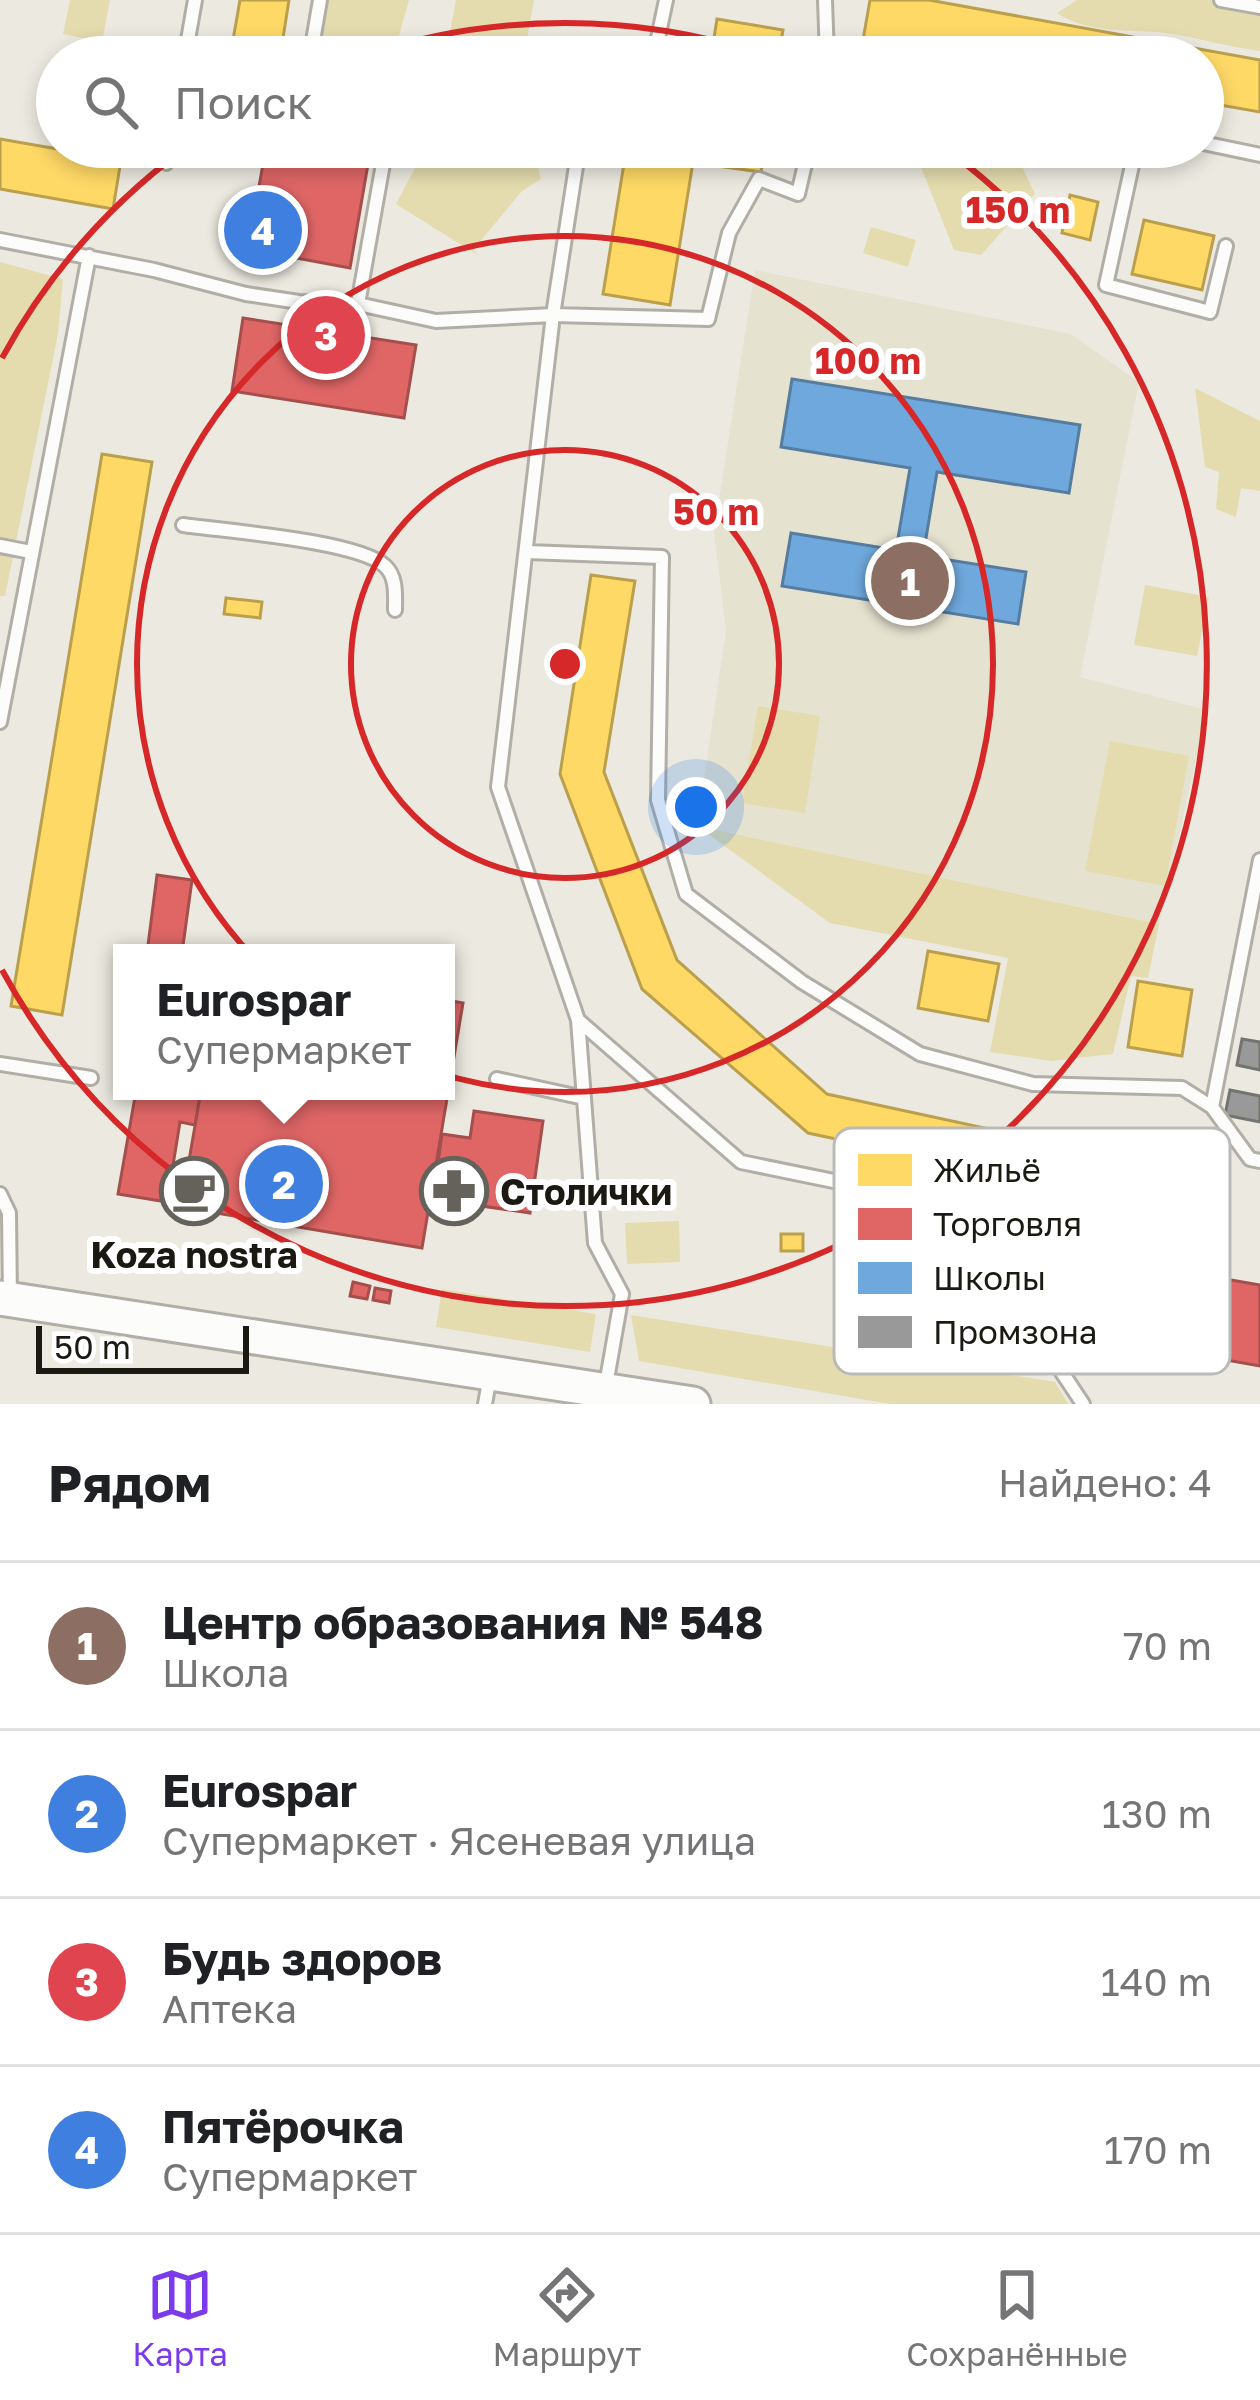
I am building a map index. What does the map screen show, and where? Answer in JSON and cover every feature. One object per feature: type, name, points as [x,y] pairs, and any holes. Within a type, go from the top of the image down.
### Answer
[{"type":"main road","points":[[5,1299],[488,1389],[605,1390],[693,1404]]},
{"type":"lane","points":[[189,36],[195,0]]},
{"type":"lane","points":[[314,36],[320,0]]},
{"type":"lane","points":[[658,36],[666,0]]},
{"type":"lane","points":[[825,0],[826,36]]},
{"type":"lane","points":[[1221,0],[1260,8]]},
{"type":"lane","points":[[1224,147],[1260,155]]},
{"type":"lane","points":[[358,304],[382,168]]},
{"type":"lane","points":[[576,168],[553,315],[498,787],[578,1020],[596,1243],[622,1294],[605,1390]]},
{"type":"lane","points":[[0,240],[246,294],[358,304],[436,320],[553,315],[708,319],[729,233],[759,179],[798,194],[804,168]]},
{"type":"lane","points":[[1131,168],[1106,284],[1210,312],[1226,246]]},
{"type":"lane","points":[[0,722],[89,256]]},
{"type":"lane","points":[[183,525],[362,552],[388,568],[395,587],[395,610]]},
{"type":"lane","points":[[0,546],[31,552]]},
{"type":"lane","points":[[527,552],[662,557],[658,800],[686,894],[802,982],[920,1054],[1033,1084],[1182,1088],[1212,1108],[1227,1128]]},
{"type":"lane","points":[[1212,1108],[1260,860]]},
{"type":"lane","points":[[578,1020],[741,1162],[834,1181]]},
{"type":"lane","points":[[0,1064],[91,1078]]},
{"type":"lane","points":[[497,1079],[584,1098]]},
{"type":"lane","points":[[1230,1132],[1250,1159],[1260,1161]]},
{"type":"lane","points":[[0,1194],[9,1214],[5,1299]]},
{"type":"lane","points":[[1063,1374],[1083,1404]]},
{"type":"shaded area","points":[[70,0],[110,0],[103,36],[63,34]]},
{"type":"shaded area","points":[[325,0],[409,0],[399,36],[320,36]]},
{"type":"shaded area","points":[[456,0],[534,0],[528,36],[449,36]]},
{"type":"shaded area","points":[[1077,0],[1260,0],[1260,51],[1224,44],[1224,36],[1096,28],[1057,13]]},
{"type":"shaded area","points":[[415,168],[538,168],[541,179],[522,191],[473,250],[479,256],[396,204]]},
{"type":"shaded area","points":[[921,168],[1023,168],[1035,194],[981,255],[954,250]]},
{"type":"shaded area","points":[[871,227],[916,240],[908,267],[863,253]]},
{"type":"shaded area","points":[[0,262],[63,279],[58,334],[5,596],[0,596]]},
{"type":"shaded area","points":[[755,270],[1071,334],[1139,382],[1080,677],[1207,710],[1159,924],[697,826],[726,630],[714,532]]},
{"type":"shaded area","points":[[1195,388],[1260,421],[1260,491],[1241,488],[1236,517],[1216,509],[1219,472],[1205,467]]},
{"type":"shaded area","points":[[1145,585],[1209,597],[1197,656],[1134,645]]},
{"type":"shaded area","points":[[758,706],[820,716],[805,813],[742,803]]},
{"type":"shaded area","points":[[1110,741],[1189,756],[1165,886],[1085,871]]},
{"type":"shaded area","points":[[697,826],[1159,924],[1148,978],[1131,976],[1113,1054],[1051,1061],[990,1052],[1008,958],[830,923]]},
{"type":"shaded area","points":[[679,1221],[680,1262],[627,1264],[625,1223]]},
{"type":"shaded area","points":[[442,1289],[596,1314],[590,1352],[436,1327]]},
{"type":"shaded area","points":[[631,1315],[834,1347],[834,1374],[1004,1374],[1055,1382],[1068,1404],[890,1404],[639,1361]]},
{"type":"building: Жильё","points":[[240,0],[289,0],[283,36],[234,36]]},
{"type":"building: Жильё","points":[[870,0],[929,0],[1128,36],[864,36]]},
{"type":"building: Жильё","points":[[717,19],[783,30],[782,36],[714,36]]},
{"type":"building: Жильё","points":[[1224,53],[1260,60],[1260,112],[1224,106]]},
{"type":"building: Жильё","points":[[0,139],[36,145],[36,168],[120,168],[113,209],[0,189]]},
{"type":"building: Жильё","points":[[623,168],[692,168],[670,305],[603,294]]},
{"type":"building: Жильё","points":[[1070,195],[1098,202],[1090,240],[1062,233]]},
{"type":"building: Жильё","points":[[1144,220],[1214,236],[1202,290],[1132,274]]},
{"type":"building: Жильё","points":[[102,454],[152,462],[62,1015],[11,1006]]},
{"type":"building: Жильё","points":[[591,575],[635,581],[604,772],[677,960],[827,1094],[985,1128],[834,1128],[834,1139],[808,1133],[642,989],[560,774]]},
{"type":"building: Жильё","points":[[226,598],[262,602],[260,618],[224,614]]},
{"type":"building: Жильё","points":[[928,951],[999,964],[988,1021],[918,1008]]},
{"type":"building: Жильё","points":[[1138,981],[1192,990],[1182,1056],[1128,1047]]},
{"type":"building: Жильё","points":[[781,1234],[803,1234],[803,1251],[781,1251]]},
{"type":"building: Торговля","points":[[262,168],[367,168],[350,268],[248,249]]},
{"type":"building: Торговля","points":[[243,318],[416,345],[404,418],[232,391]]},
{"type":"building: Торговля","points":[[157,875],[192,880],[183,944],[148,944]]},
{"type":"building: Торговля","points":[[455,1002],[463,1003],[455,1051]]},
{"type":"building: Торговля","points":[[134,1100],[199,1100],[195,1125],[180,1122],[167,1202],[118,1194]]},
{"type":"building: Торговля","points":[[199,1100],[447,1100],[422,1248],[181,1207]]},
{"type":"building: Торговля","points":[[474,1111],[543,1121],[530,1213],[433,1199],[442,1134],[470,1138]]},
{"type":"building: Торговля","points":[[1230,1280],[1260,1285],[1260,1366],[1230,1361]]},
{"type":"building: Торговля","points":[[353,1282],[370,1286],[367,1299],[350,1296]]},
{"type":"building: Торговля","points":[[375,1288],[391,1291],[389,1303],[373,1300]]},
{"type":"building: Школы","points":[[792,379],[1080,425],[1069,493],[937,472],[923,556],[1026,572],[1018,624],[782,586],[791,533],[896,550],[910,468],[781,447]]},
{"type":"building: Промзона","points":[[1242,1039],[1260,1042],[1260,1070],[1237,1065]]},
{"type":"building: Промзона","points":[[1230,1090],[1260,1096],[1260,1122],[1225,1115]]},
{"type":"place","name":"Пятёрочка","points":[[263,230]]},
{"type":"place","name":"Будь здоров","points":[[326,335]]},
{"type":"place","name":"Центр образования № 548","points":[[910,581]]},
{"type":"place","name":"Eurospar","points":[[284,1184]]},
{"type":"place","name":"Koza nostra","points":[[194,1191]]},
{"type":"place","name":"Столички","points":[[454,1191]]}]
